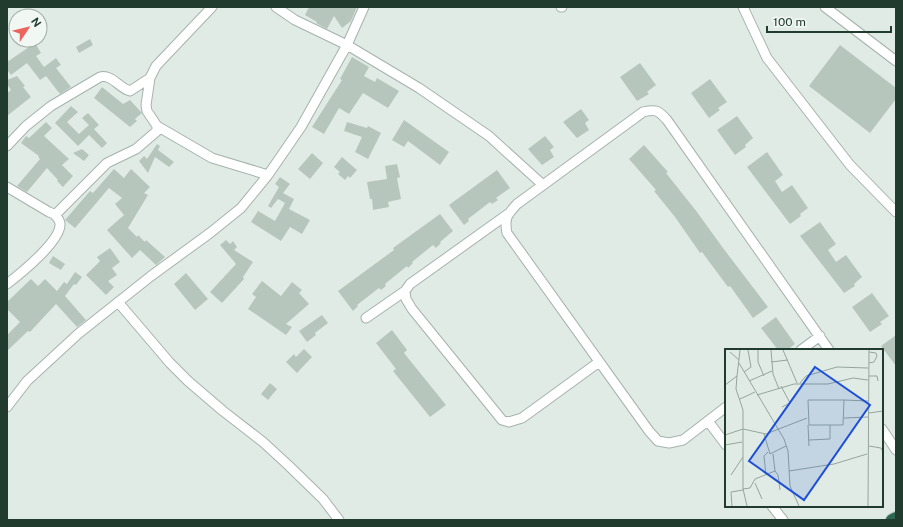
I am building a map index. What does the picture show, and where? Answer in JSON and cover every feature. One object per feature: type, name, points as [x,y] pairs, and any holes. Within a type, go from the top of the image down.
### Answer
[{"type":"highway","points":[[892,520],[896,518]]},
{"type":"street","points":[[212,7],[156,66],[150,78],[146,106],[147,111],[157,126],[212,158],[268,175]]},
{"type":"street","points":[[276,7],[295,20],[347,45],[419,88],[489,136],[543,185]]},
{"type":"street","points":[[7,407],[27,380],[78,334],[151,276],[210,233],[241,208],[268,175],[301,127],[347,45],[364,7]]},
{"type":"street","points":[[743,7],[767,58],[850,165],[896,212]]},
{"type":"street","points":[[825,7],[896,61]]},
{"type":"street","points":[[7,146],[26,126],[51,106],[100,77],[106,76],[123,89],[130,91],[150,78]]},
{"type":"street","points":[[366,318],[405,291],[410,284],[508,214],[517,204],[643,112],[652,110],[659,111],[667,120],[828,349]]},
{"type":"street","points":[[54,214],[61,210],[107,163],[136,149],[144,143],[157,131],[157,126]]},
{"type":"street","points":[[7,187],[54,214],[58,218],[60,224],[60,228],[54,240],[46,250],[7,284]]},
{"type":"street","points":[[508,214],[505,222],[507,233],[649,431],[658,441],[669,443],[683,440],[725,408]]},
{"type":"street","points":[[405,291],[406,299],[417,315],[502,420],[509,422],[522,418],[599,362]]},
{"type":"street","points":[[118,302],[170,363],[188,381],[263,442],[288,465],[323,499],[339,520]]},
{"type":"street","points":[[802,349],[820,336]]},
{"type":"street","points":[[708,421],[725,444]]},
{"type":"street","points":[[883,430],[896,450]]},
{"type":"street","points":[[773,507],[783,520]]},
{"type":"building","points":[[309,7],[357,7],[351,21],[342,28],[334,16],[327,29],[305,15]]},
{"type":"building","points":[[90,39],[93,45],[79,53],[76,47]]},
{"type":"building","points":[[840,45],[896,88],[896,99],[870,133],[809,86]]},
{"type":"building","points":[[28,48],[38,48],[41,53],[36,56],[44,67],[56,58],[61,65],[56,68],[71,87],[60,94],[46,76],[40,80],[27,63],[11,75],[7,70],[7,62]]},
{"type":"building","points":[[352,57],[369,67],[364,76],[375,82],[377,78],[399,91],[388,108],[363,93],[349,114],[339,108],[324,134],[312,127],[342,80],[340,79]]},
{"type":"building","points":[[640,63],[656,85],[647,92],[649,94],[637,101],[620,77]]},
{"type":"building","points":[[17,76],[31,97],[7,116],[7,93],[11,90],[7,84],[7,80]]},
{"type":"building","points":[[710,79],[727,102],[718,108],[720,110],[709,118],[691,93]]},
{"type":"building","points":[[102,87],[123,104],[130,100],[142,113],[135,119],[137,121],[130,127],[94,98]]},
{"type":"building","points":[[71,106],[78,112],[67,122],[79,134],[89,125],[82,118],[88,113],[99,125],[94,129],[107,143],[102,148],[89,135],[78,146],[55,123]]},
{"type":"building","points":[[581,109],[589,120],[585,123],[589,130],[577,138],[563,122]]},
{"type":"building","points":[[737,116],[753,138],[745,145],[746,147],[735,155],[717,130]]},
{"type":"building","points":[[404,120],[449,152],[440,165],[408,141],[404,147],[392,140]]},
{"type":"building","points":[[46,122],[52,128],[44,136],[69,159],[62,165],[73,176],[63,187],[47,168],[27,192],[17,186],[40,159],[38,157],[39,156],[21,143],[26,136],[29,138]]},
{"type":"building","points":[[347,122],[367,128],[368,126],[381,133],[368,159],[355,152],[362,137],[344,131]]},
{"type":"building","points":[[545,136],[554,147],[550,150],[554,157],[542,165],[528,149]]},
{"type":"building","points":[[157,144],[160,146],[158,150],[174,162],[169,167],[155,157],[148,173],[139,161],[144,156],[147,159]]},
{"type":"building","points":[[644,145],[668,172],[666,173],[768,307],[753,318],[730,286],[728,287],[702,252],[700,253],[675,217],[654,191],[656,190],[629,159]]},
{"type":"building","points":[[82,149],[89,155],[84,161],[73,153]]},
{"type":"building","points":[[767,152],[783,175],[775,181],[782,192],[792,185],[808,208],[800,214],[801,216],[790,224],[747,167]]},
{"type":"building","points":[[312,153],[323,163],[310,179],[298,169]]},
{"type":"building","points":[[342,157],[357,170],[350,178],[348,176],[345,180],[338,174],[340,172],[334,167]]},
{"type":"building","points":[[397,164],[400,177],[397,178],[401,199],[388,202],[389,207],[373,210],[372,199],[370,199],[367,182],[387,179],[385,166]]},
{"type":"building","points":[[114,169],[124,178],[131,169],[150,187],[144,193],[148,195],[128,228],[137,237],[138,235],[145,242],[146,240],[165,257],[156,265],[140,250],[132,258],[107,230],[124,215],[115,204],[122,198],[109,188],[75,228],[65,220],[90,191],[93,193]]},
{"type":"building","points":[[497,170],[510,188],[496,198],[498,200],[492,204],[490,202],[468,219],[469,221],[464,225],[449,205]]},
{"type":"building","points":[[280,177],[290,184],[283,193],[294,199],[289,209],[310,220],[302,234],[290,227],[281,241],[251,222],[258,211],[275,221],[285,203],[278,199],[271,208],[268,206],[279,187],[275,184]]},
{"type":"building","points":[[440,214],[453,231],[440,242],[441,243],[436,248],[433,245],[412,262],[413,263],[408,268],[407,266],[385,284],[386,286],[381,290],[379,288],[357,305],[358,306],[353,311],[338,291]]},
{"type":"building","points":[[820,222],[836,244],[828,250],[836,262],[846,255],[862,277],[854,284],[855,286],[844,293],[800,236]]},
{"type":"building","points":[[226,240],[230,244],[233,241],[237,247],[234,250],[253,262],[243,277],[244,279],[222,303],[210,292],[236,264],[220,245]]},
{"type":"building","points":[[110,248],[120,262],[112,268],[117,275],[108,281],[114,287],[106,295],[86,275],[100,261],[97,257]]},
{"type":"building","points":[[53,256],[65,264],[61,270],[49,263]]},
{"type":"building","points":[[75,272],[82,277],[76,285],[74,284],[65,296],[86,320],[77,327],[56,304],[30,332],[28,331],[7,351],[7,335],[20,322],[7,309],[7,302],[31,279],[38,286],[45,279],[57,291],[64,282],[67,284]]},
{"type":"building","points":[[186,273],[208,299],[195,310],[174,284]]},
{"type":"building","points":[[262,281],[281,296],[292,282],[302,290],[299,293],[309,304],[286,324],[292,327],[286,335],[248,309],[256,297],[252,294]]},
{"type":"building","points":[[872,293],[889,316],[880,322],[882,324],[870,332],[852,307]]},
{"type":"building","points":[[322,315],[328,323],[315,333],[316,335],[307,342],[299,331]]},
{"type":"building","points":[[776,317],[795,344],[788,349],[777,349],[761,328]]},
{"type":"building","points":[[392,330],[407,350],[404,353],[446,405],[430,417],[393,371],[396,369],[376,343]]},
{"type":"building","points":[[896,335],[896,366],[881,346]]},
{"type":"building","points":[[304,349],[312,357],[297,373],[286,362],[294,354],[296,357]]},
{"type":"building","points":[[270,383],[277,389],[268,400],[261,394]]}]
